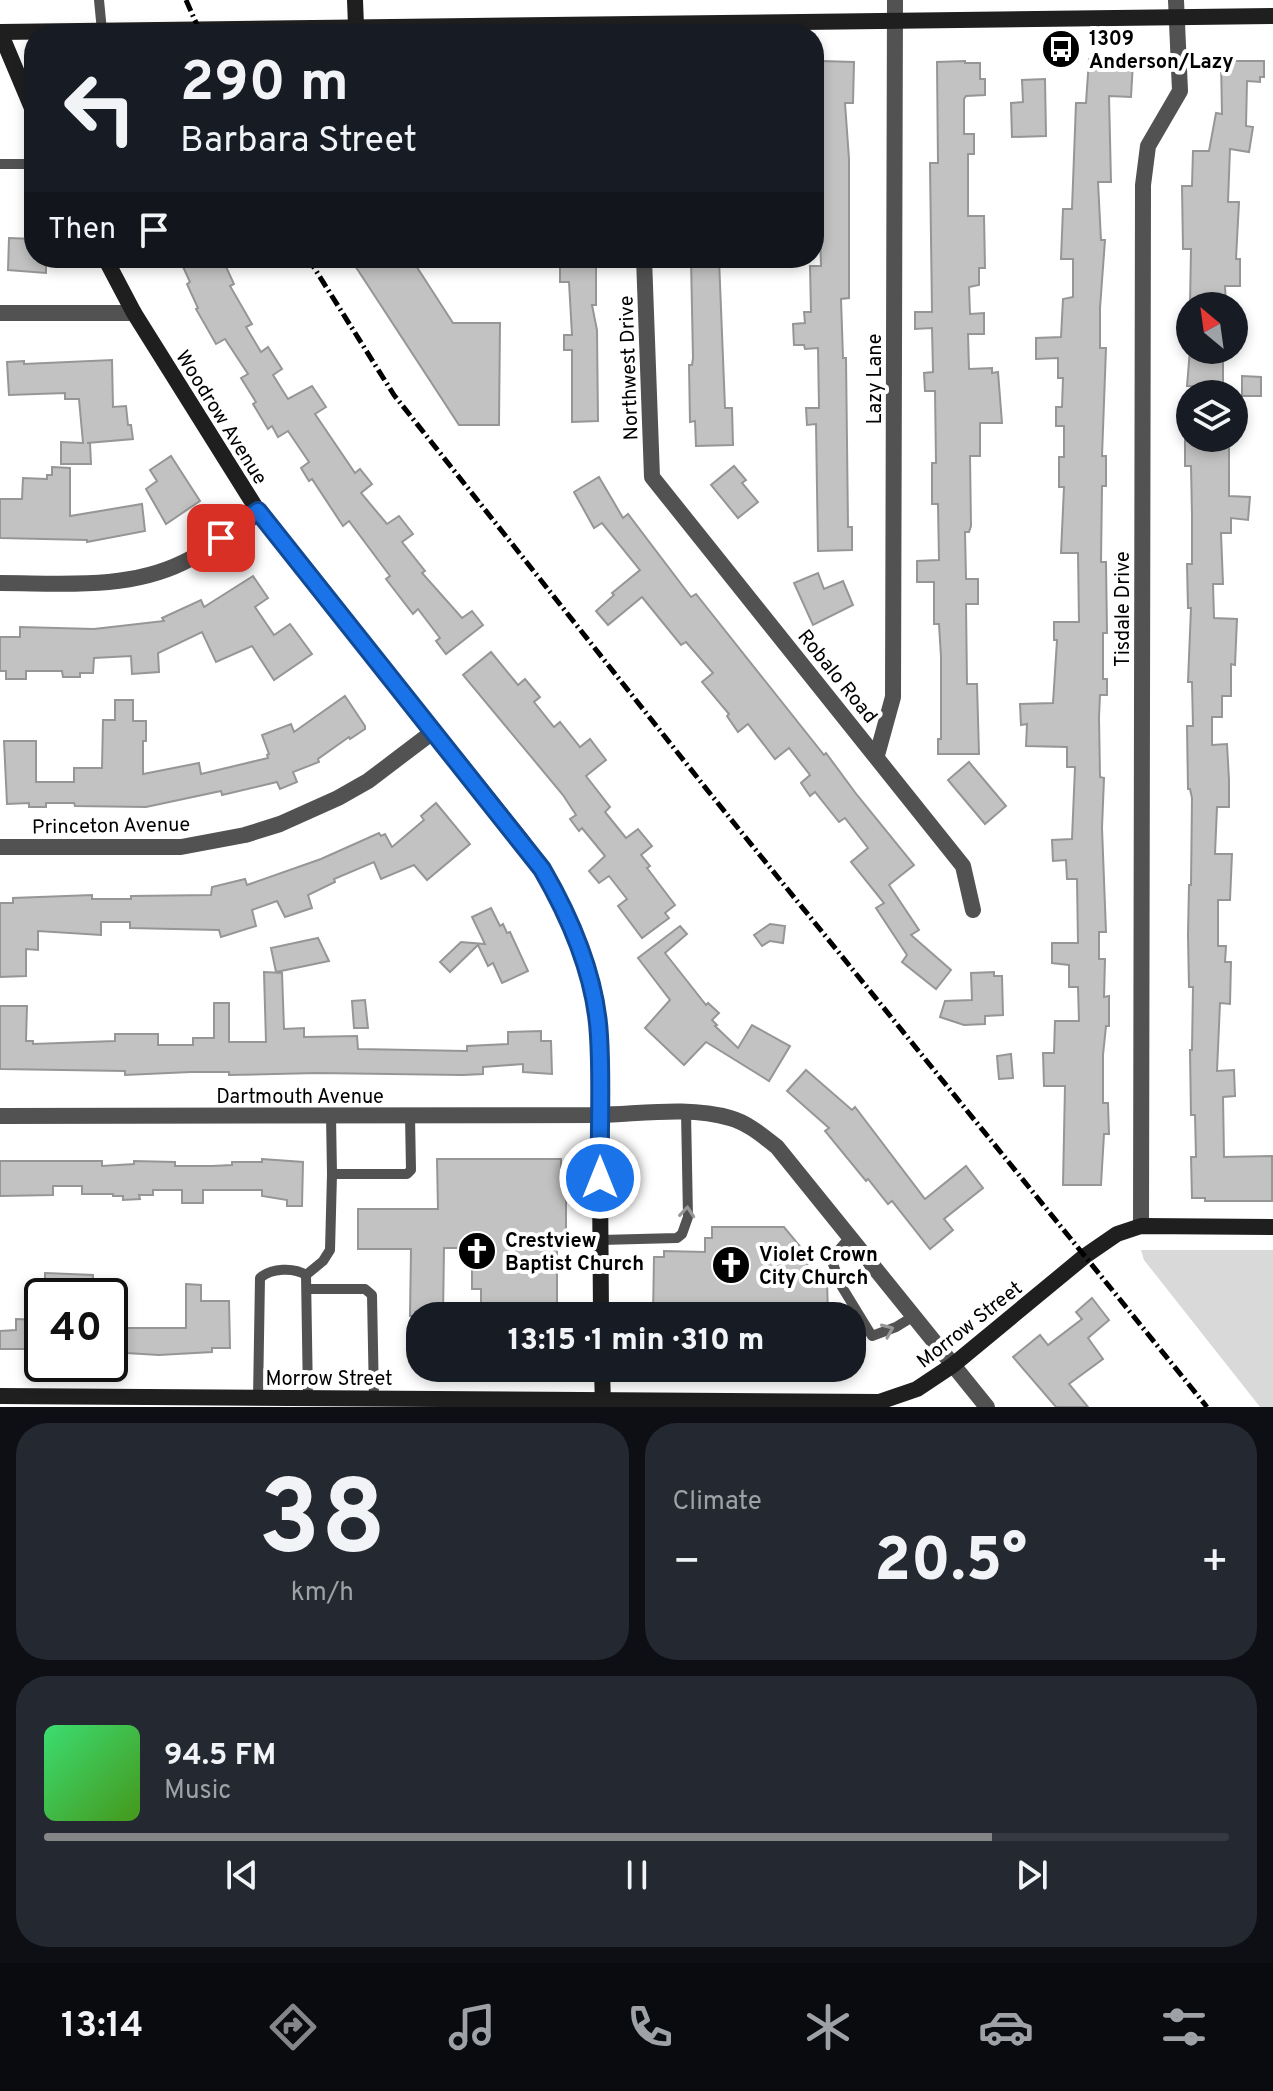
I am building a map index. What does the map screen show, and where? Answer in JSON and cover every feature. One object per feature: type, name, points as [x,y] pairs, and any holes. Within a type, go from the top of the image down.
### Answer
[{"type":"street","points":[[355,0],[356,24]]},
{"type":"street","name":"Lazy Lane","points":[[877,755],[893,697],[895,0]]},
{"type":"street","points":[[784,24],[1176,8],[1273,16]]},
{"type":"street","name":"Tisdale Drive","points":[[1141,1226],[1143,185],[1148,146],[1180,91],[1176,8]]},
{"type":"street","points":[[24,32],[0,32],[24,89]]},
{"type":"street","name":"Woodrow Avenue","points":[[110,268],[134,313],[258,511],[523,842],[542,869],[567,917],[579,945],[595,1005],[599,1035],[601,1302]]},
{"type":"street","name":"Northwest Drive","points":[[644,268],[652,477]]},
{"type":"street","points":[[0,313],[134,313]]},
{"type":"street","name":"Robalo Road","points":[[652,477],[963,866],[973,910]]},
{"type":"street","points":[[0,583],[98,583],[157,574],[208,548],[258,511]]},
{"type":"street","name":"Princeton Avenue","points":[[0,847],[181,847],[245,835],[280,824],[338,798],[368,781],[434,731]]},
{"type":"street","name":"Dartmouth Avenue","points":[[0,1116],[599,1115],[686,1112],[732,1118],[754,1129],[777,1147],[987,1407]]},
{"type":"street","name":"Morrow Street","points":[[0,1396],[603,1404],[879,1402],[917,1389],[953,1365],[1100,1244],[1117,1234],[1141,1226],[1273,1227]]},
{"type":"street","points":[[602,1382],[603,1404]]},
{"type":"lane","points":[[99,0],[101,24]]},
{"type":"lane","points":[[0,164],[24,164]]},
{"type":"lane","points":[[601,1240],[677,1238],[682,1234],[688,1217],[686,1112]]},
{"type":"lane","points":[[306,1275],[323,1261],[332,1244],[331,1116]]},
{"type":"lane","points":[[332,1174],[407,1174],[411,1170],[410,1116]]},
{"type":"lane","points":[[850,1237],[831,1259],[842,1287],[872,1336],[914,1316]]},
{"type":"lane","points":[[258,1398],[260,1278],[267,1271],[298,1270],[306,1275]]},
{"type":"lane","points":[[306,1275],[308,1398]]},
{"type":"lane","points":[[307,1289],[365,1289],[372,1295],[374,1399]]},
{"type":"shaded area","points":[[1141,1250],[1273,1250],[1273,1407],[1260,1407],[1144,1260]]},
{"type":"building","points":[[1089,59],[1133,62],[1131,97],[1109,96],[1111,182],[1098,182],[1101,240],[1105,240],[1100,308],[1100,348],[1106,348],[1102,456],[1106,456],[1106,486],[1102,486],[1101,562],[1106,562],[1107,633],[1103,633],[1103,679],[1107,679],[1107,695],[1100,695],[1099,717],[1100,777],[1104,778],[1102,828],[1106,932],[1099,932],[1099,959],[1105,959],[1104,997],[1109,996],[1109,1026],[1106,1026],[1103,1055],[1103,1103],[1108,1103],[1109,1134],[1104,1134],[1101,1185],[1063,1185],[1065,1086],[1044,1086],[1043,1053],[1054,1053],[1055,1021],[1079,1021],[1078,987],[1069,987],[1069,965],[1052,963],[1052,943],[1078,943],[1077,879],[1067,879],[1066,860],[1053,861],[1052,840],[1072,839],[1075,767],[1067,767],[1067,747],[1026,746],[1027,724],[1021,725],[1020,704],[1053,703],[1057,640],[1054,640],[1054,622],[1079,622],[1078,553],[1061,553],[1064,487],[1059,487],[1059,457],[1064,457],[1064,426],[1056,426],[1056,407],[1062,407],[1063,378],[1058,378],[1058,358],[1036,359],[1036,338],[1061,337],[1063,299],[1073,297],[1073,259],[1061,259],[1063,209],[1072,209],[1076,103],[1086,103]]},
{"type":"building","points":[[824,61],[854,62],[853,103],[845,103],[849,159],[849,298],[841,299],[843,358],[846,358],[848,527],[852,527],[852,550],[818,551],[816,424],[807,425],[806,408],[819,408],[818,348],[805,349],[804,345],[794,345],[793,324],[805,323],[804,312],[811,312],[810,268],[824,268]]},
{"type":"building","points":[[1221,61],[1264,61],[1264,77],[1260,77],[1260,82],[1247,81],[1246,126],[1253,127],[1249,152],[1230,149],[1228,202],[1239,202],[1236,259],[1240,259],[1240,286],[1225,286],[1225,292],[1190,292],[1191,249],[1183,249],[1182,186],[1192,186],[1193,151],[1209,151],[1216,113],[1222,114]]},
{"type":"building","points":[[937,62],[980,63],[980,79],[985,79],[985,95],[966,96],[964,99],[964,134],[974,134],[974,154],[968,154],[968,216],[984,216],[985,268],[979,268],[979,285],[969,287],[970,314],[984,313],[984,334],[968,334],[969,369],[992,368],[992,373],[998,372],[1002,423],[980,423],[980,456],[970,456],[971,526],[969,532],[965,532],[966,579],[978,579],[978,604],[966,604],[967,684],[977,684],[979,754],[938,754],[938,739],[941,739],[941,657],[939,624],[934,624],[934,582],[917,582],[917,561],[939,560],[938,504],[932,504],[932,463],[936,463],[935,391],[925,391],[924,373],[933,372],[932,328],[915,329],[915,312],[932,312],[930,163],[938,163]]},
{"type":"building","points":[[1045,79],[1046,136],[1012,137],[1011,103],[1023,102],[1022,80]]},
{"type":"building","points":[[9,238],[24,239],[24,268],[46,268],[46,273],[8,270]]},
{"type":"building","points":[[184,268],[227,268],[234,284],[230,286],[252,324],[246,327],[261,352],[268,347],[282,369],[273,375],[288,399],[312,386],[326,407],[315,414],[355,473],[360,469],[372,484],[361,493],[387,524],[399,516],[413,534],[402,542],[425,571],[422,573],[462,618],[472,611],[483,625],[446,654],[436,641],[440,638],[418,609],[413,614],[386,579],[390,576],[349,521],[343,526],[312,479],[309,481],[301,468],[309,462],[288,431],[278,437],[272,426],[268,429],[241,378],[248,374],[225,339],[216,344],[196,309],[187,284],[190,282]]},
{"type":"building","points":[[357,268],[417,268],[453,323],[500,323],[499,425],[459,425]]},
{"type":"building","points":[[560,268],[596,268],[596,305],[592,305],[597,330],[598,421],[572,422],[572,350],[564,350],[564,335],[572,335],[569,282],[560,282]]},
{"type":"building","points":[[691,268],[719,268],[725,408],[732,408],[733,445],[696,446],[695,421],[690,422],[689,365],[692,365]]},
{"type":"building","points":[[112,360],[113,407],[126,406],[133,439],[87,443],[90,443],[91,464],[61,464],[61,442],[83,443],[79,399],[65,399],[65,393],[9,395],[7,362]]},
{"type":"building","points":[[1189,364],[1223,364],[1223,380],[1188,380]]},
{"type":"building","points":[[1242,376],[1261,377],[1261,396],[1248,396],[1248,380],[1242,380]]},
{"type":"building","points":[[1185,452],[1229,452],[1229,496],[1250,497],[1248,520],[1231,518],[1231,533],[1221,533],[1223,584],[1213,584],[1214,618],[1237,619],[1235,665],[1231,664],[1231,696],[1222,696],[1222,717],[1212,717],[1212,745],[1227,744],[1229,780],[1229,807],[1217,807],[1215,854],[1232,854],[1230,900],[1218,900],[1218,946],[1226,946],[1225,962],[1231,962],[1230,1004],[1220,1003],[1217,1071],[1234,1070],[1235,1096],[1223,1097],[1224,1157],[1272,1156],[1272,1201],[1205,1201],[1205,1198],[1192,1198],[1191,1157],[1196,1157],[1195,1115],[1191,1115],[1193,987],[1189,987],[1188,935],[1192,798],[1188,789],[1187,726],[1193,726],[1192,682],[1188,682],[1191,608],[1188,608],[1187,564],[1192,564],[1192,515],[1191,466],[1185,466]]},
{"type":"building","points":[[171,456],[200,501],[166,524],[146,489],[157,481],[150,470]]},
{"type":"building","points":[[734,466],[746,480],[742,483],[758,502],[738,518],[711,485]]},
{"type":"building","points":[[52,467],[70,468],[70,516],[142,504],[145,531],[87,542],[0,538],[0,499],[22,499],[23,478],[47,479],[47,475],[52,475]]},
{"type":"building","points":[[599,477],[623,518],[628,514],[691,597],[696,594],[914,865],[889,885],[919,930],[911,935],[951,970],[936,989],[902,962],[907,955],[876,908],[884,903],[851,862],[868,848],[845,818],[839,822],[815,792],[810,796],[801,783],[810,775],[789,748],[775,759],[748,724],[738,732],[727,716],[729,714],[702,682],[713,673],[686,642],[681,645],[642,597],[608,625],[596,611],[640,570],[602,523],[594,528],[574,492]]},
{"type":"building","points":[[818,573],[824,589],[843,581],[853,605],[813,625],[794,583]]},
{"type":"building","points":[[253,576],[268,598],[255,607],[274,635],[290,624],[312,654],[274,680],[252,646],[216,662],[202,632],[158,653],[159,672],[132,674],[131,656],[94,658],[93,673],[80,673],[80,677],[63,677],[62,671],[26,671],[26,679],[6,679],[6,671],[0,671],[0,637],[20,637],[20,627],[94,629],[164,621],[162,618],[201,600],[204,607]]},
{"type":"building","points":[[491,652],[518,685],[525,679],[540,697],[534,702],[554,727],[560,722],[580,747],[590,739],[606,760],[586,776],[610,807],[605,812],[626,838],[638,829],[652,846],[641,855],[675,905],[665,913],[669,918],[642,938],[618,906],[627,899],[609,876],[599,883],[589,871],[605,856],[582,828],[579,831],[570,819],[576,815],[563,795],[463,675]]},
{"type":"building","points":[[345,696],[365,729],[318,759],[319,762],[293,772],[297,782],[280,789],[277,782],[222,795],[221,791],[146,807],[46,803],[46,807],[29,807],[29,803],[7,804],[4,741],[36,741],[36,782],[74,782],[74,768],[102,768],[103,720],[115,720],[115,700],[133,700],[133,721],[146,721],[143,774],[199,763],[201,774],[268,758],[262,735],[291,724],[294,732]]},
{"type":"building","points":[[969,762],[1006,806],[985,824],[948,780]]},
{"type":"building","points":[[436,803],[470,844],[427,880],[414,865],[381,879],[374,862],[334,879],[335,882],[308,895],[312,908],[285,917],[277,901],[252,910],[256,926],[221,937],[219,930],[130,928],[130,922],[101,922],[101,935],[38,931],[38,950],[26,949],[26,976],[0,977],[0,903],[13,903],[13,898],[92,895],[92,899],[131,899],[131,896],[211,895],[212,887],[245,879],[247,885],[321,859],[379,833],[381,836],[385,834],[392,847],[424,820],[421,816]]},
{"type":"building","points":[[491,908],[500,926],[503,924],[507,933],[510,932],[528,971],[502,983],[493,963],[488,966],[478,945],[450,972],[440,962],[461,942],[485,944],[472,917]]},
{"type":"building","points":[[770,924],[785,926],[783,943],[770,941],[762,946],[754,935]]},
{"type":"building","points":[[680,926],[687,934],[665,953],[706,1005],[708,1003],[719,1013],[712,1020],[715,1026],[738,1048],[752,1025],[790,1046],[769,1081],[706,1042],[684,1065],[645,1028],[670,1000],[638,958]]},
{"type":"building","points":[[318,938],[329,961],[276,972],[271,948]]},
{"type":"building","points":[[264,972],[282,973],[284,1029],[304,1028],[304,1037],[357,1036],[358,1049],[467,1051],[467,1046],[508,1044],[508,1032],[541,1031],[541,1041],[551,1041],[552,1074],[523,1072],[523,1064],[483,1067],[483,1074],[463,1075],[229,1075],[229,1072],[191,1072],[125,1075],[125,1071],[0,1069],[0,1006],[27,1006],[26,1041],[33,1041],[33,1044],[115,1041],[115,1034],[158,1034],[158,1045],[193,1045],[193,1038],[214,1038],[214,1003],[229,1003],[229,1042],[266,1042]]},
{"type":"building","points":[[994,972],[994,976],[1002,976],[1003,1015],[985,1016],[985,1024],[964,1025],[940,1017],[945,1001],[972,1000],[971,973]]},
{"type":"building","points":[[365,1000],[368,1028],[354,1028],[352,1001]]},
{"type":"building","points":[[1011,1054],[1013,1078],[999,1079],[997,1056]]},
{"type":"building","points":[[806,1070],[852,1110],[855,1107],[925,1199],[966,1166],[983,1188],[944,1219],[953,1230],[930,1249],[892,1201],[888,1204],[868,1179],[866,1181],[825,1131],[829,1128],[787,1091]]},
{"type":"building","points":[[262,1159],[303,1162],[302,1206],[287,1206],[287,1200],[262,1196],[262,1190],[203,1190],[203,1203],[182,1203],[182,1190],[153,1190],[153,1195],[123,1200],[123,1196],[113,1194],[82,1194],[82,1186],[53,1186],[53,1195],[0,1196],[0,1161],[102,1161],[102,1166],[134,1164],[134,1161],[212,1166],[262,1162]]},
{"type":"building","name":"Crestview Baptist Church","points":[[437,1159],[561,1159],[561,1168],[566,1168],[566,1248],[557,1248],[557,1302],[481,1302],[481,1289],[472,1289],[472,1248],[444,1248],[443,1302],[410,1302],[411,1249],[358,1249],[358,1209],[438,1209]]},
{"type":"building","name":"Violet Crown City Church","points":[[712,1227],[784,1227],[808,1256],[807,1279],[827,1280],[828,1302],[653,1302],[654,1257],[664,1257],[664,1251],[705,1252],[705,1238],[712,1238]]},
{"type":"building","points":[[45,1273],[93,1275],[93,1278],[45,1278]]},
{"type":"building","points":[[186,1284],[201,1285],[201,1301],[229,1301],[230,1348],[159,1355],[128,1353],[128,1328],[186,1328]]},
{"type":"building","points":[[1092,1298],[1109,1320],[1088,1338],[1103,1359],[1069,1384],[1088,1407],[1056,1407],[1013,1357],[1040,1335],[1048,1345],[1082,1319],[1076,1312]]},
{"type":"building","points":[[16,1319],[24,1319],[24,1349],[0,1349],[0,1331],[16,1330]]},
{"type":"railway","points":[[186,0],[197,24]]},
{"type":"railway","points":[[314,268],[394,395],[708,791],[1207,1407]]},
{"type":"place","name":"1309 Anderson/Lazy","points":[[1061,49]]},
{"type":"place","name":"Crestview Baptist Church","points":[[477,1251]]},
{"type":"place","name":"Violet Crown City Church","points":[[731,1265]]},
{"type":"route","points":[[221,538],[258,511],[542,869],[579,945],[595,1005],[599,1035],[600,1178]]}]
